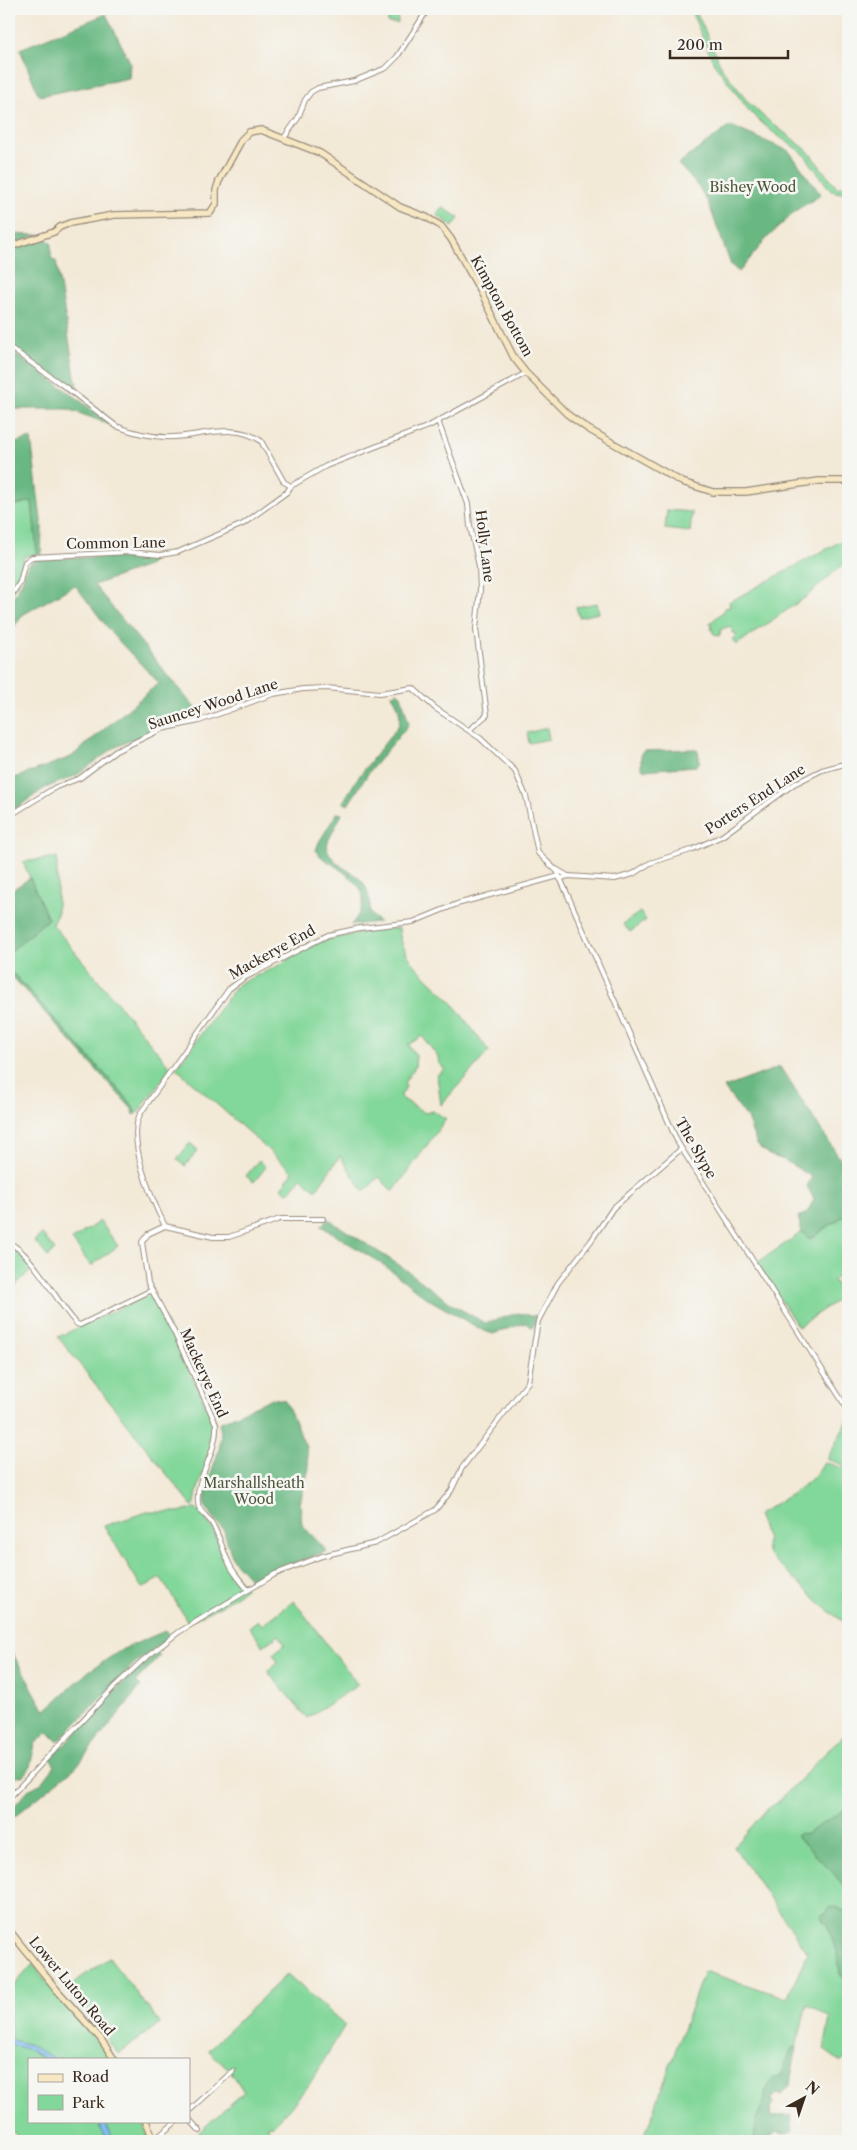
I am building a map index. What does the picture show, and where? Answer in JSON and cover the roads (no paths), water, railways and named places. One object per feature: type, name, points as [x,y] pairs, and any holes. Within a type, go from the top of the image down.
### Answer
[{"type":"main road","name":"Kimpton Bottom","points":[[9,247],[54,232],[70,223],[114,215],[210,213],[216,207],[218,181],[246,135],[249,132],[261,130],[320,153],[400,206],[426,216],[441,226],[451,239],[481,292],[514,358],[526,373],[578,423],[682,482],[713,492],[741,492],[819,480],[848,482]]},
{"type":"main road","name":"Lower Luton Road","points":[[9,1930],[100,2038],[113,2058]]},
{"type":"main road","points":[[146,2122],[154,2141]]},
{"type":"street","points":[[284,138],[298,118],[310,92],[318,88],[354,81],[386,68],[397,57],[428,9]]},
{"type":"street","points":[[9,346],[116,426],[124,429],[147,436],[173,437],[216,431],[255,436],[261,441],[284,482],[291,486],[326,466],[398,439],[438,421],[526,373]]},
{"type":"street","name":"Holly Lane","points":[[438,421],[468,504],[469,522],[479,566],[480,590],[476,629],[487,715],[469,730]]},
{"type":"street","name":"Common Lane","points":[[9,599],[20,582],[25,562],[32,557],[130,552],[160,555],[178,552],[243,524],[287,492],[291,486]]},
{"type":"street","name":"Sauncey Wood Lane","points":[[9,816],[56,787],[80,778],[116,751],[162,729],[199,721],[273,694],[326,688],[380,693],[414,688],[435,708],[469,730],[515,771],[526,796],[538,853],[556,869],[568,876]]},
{"type":"street","name":"Porters End Lane","points":[[560,878],[568,876],[615,879],[633,874],[650,863],[691,850],[722,836],[806,778],[848,763]]},
{"type":"street","name":"Sauncey Wood Lane","points":[[556,869],[560,878]]},
{"type":"street","name":"The Slype","points":[[560,878],[681,1149],[848,1410]]},
{"type":"street","name":"Mackerye End","points":[[248,1590],[228,1563],[217,1532],[199,1508],[200,1489],[216,1440],[216,1424],[146,1275],[142,1242],[148,1234],[165,1226],[142,1170],[136,1124],[142,1111],[234,984],[328,935],[360,928],[413,922],[457,904],[560,878]]},
{"type":"street","points":[[9,1798],[136,1666],[179,1632],[221,1609],[275,1574],[304,1562],[376,1543],[435,1510],[451,1491],[462,1468],[528,1382],[538,1321],[558,1283],[591,1241],[613,1208],[681,1149]]},
{"type":"street","points":[[165,1226],[213,1237],[228,1237],[280,1219],[323,1219]]},
{"type":"street","points":[[9,1243],[14,1245],[36,1270],[77,1324],[80,1325],[152,1290]]},
{"type":"street","points":[[190,2110],[233,2071]]},
{"type":"street","points":[[190,2119],[200,2130]]},
{"type":"street","points":[[154,2141],[176,2122]]},
{"type":"water","points":[[9,2039],[30,2045],[53,2058],[43,2058],[30,2050],[9,2044]]},
{"type":"water","points":[[100,2122],[105,2122],[106,2127],[115,2141],[108,2141],[100,2129]]},
{"type":"park label","name":"Bishey Wood","points":[[753,187]]},
{"type":"park label","name":"Marshallsheath Wood","points":[[254,1492]]}]
